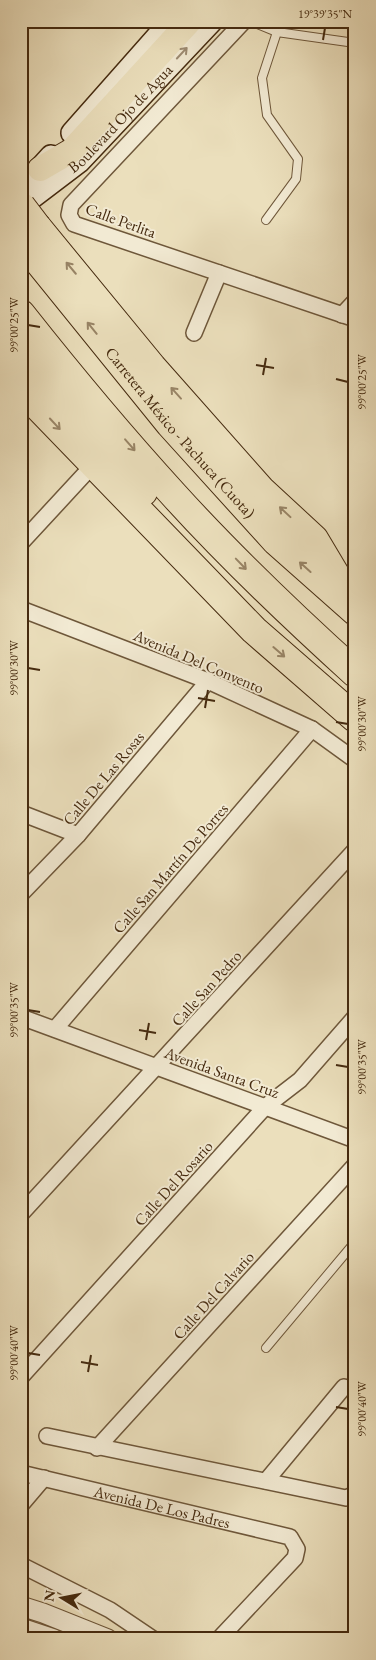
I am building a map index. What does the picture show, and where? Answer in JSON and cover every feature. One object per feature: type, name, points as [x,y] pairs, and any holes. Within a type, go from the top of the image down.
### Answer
[{"type":"highway","points":[[25,220],[261,490],[314,539],[355,609]]},
{"type":"highway","points":[[21,314],[98,409],[174,495],[249,573],[355,673]]},
{"type":"highway","points":[[21,352],[223,584],[254,630]]},
{"type":"highway","points":[[21,389],[254,630],[355,718]]},
{"type":"main road","name":"Boulevard Ojo de Agua","points":[[21,189],[171,21]]},
{"type":"main road","points":[[40,169],[71,151],[190,21]]},
{"type":"main road","name":"Boulevard Ojo de Agua","points":[[25,220],[29,200],[80,162],[212,21]]},
{"type":"street","name":"Calle Perlita","points":[[244,21],[71,205],[69,214],[74,224],[348,317]]},
{"type":"street","points":[[194,332],[219,273]]},
{"type":"street","points":[[348,317],[355,301]]},
{"type":"street","points":[[21,543],[93,465]]},
{"type":"street","name":"Avenida Del Convento","points":[[21,609],[208,681],[312,729],[355,760]]},
{"type":"street","name":"Calle De Las Rosas","points":[[21,894],[78,836],[208,681]]},
{"type":"street","name":"Calle San Martín De Porres","points":[[55,1029],[312,729]]},
{"type":"street","points":[[21,813],[78,836]]},
{"type":"street","name":"Calle San Pedro","points":[[21,1214],[355,850]]},
{"type":"street","name":"Calle Del Rosario","points":[[21,1377],[265,1107],[300,1080],[355,1017]]},
{"type":"street","name":"Avenida Santa Cruz","points":[[21,1018],[355,1140]]},
{"type":"street","name":"Calle Del Calvario","points":[[97,1448],[355,1165]]},
{"type":"street","points":[[266,1481],[344,1387]]},
{"type":"street","points":[[47,1436],[97,1448],[350,1496]]},
{"type":"street","name":"Avenida De Los Padres","points":[[21,1473],[290,1537],[297,1549],[295,1558],[219,1639]]},
{"type":"street","points":[[21,1505],[44,1478]]},
{"type":"street","points":[[21,1565],[110,1610],[153,1639]]},
{"type":"street","points":[[21,1606],[108,1639]]},
{"type":"street","points":[[21,1628],[54,1639]]},
{"type":"lane","points":[[250,21],[277,32],[355,43]]},
{"type":"lane","points":[[266,220],[296,179],[298,158],[267,115],[262,78],[277,32]]},
{"type":"lane","points":[[266,1348],[355,1242]]}]
